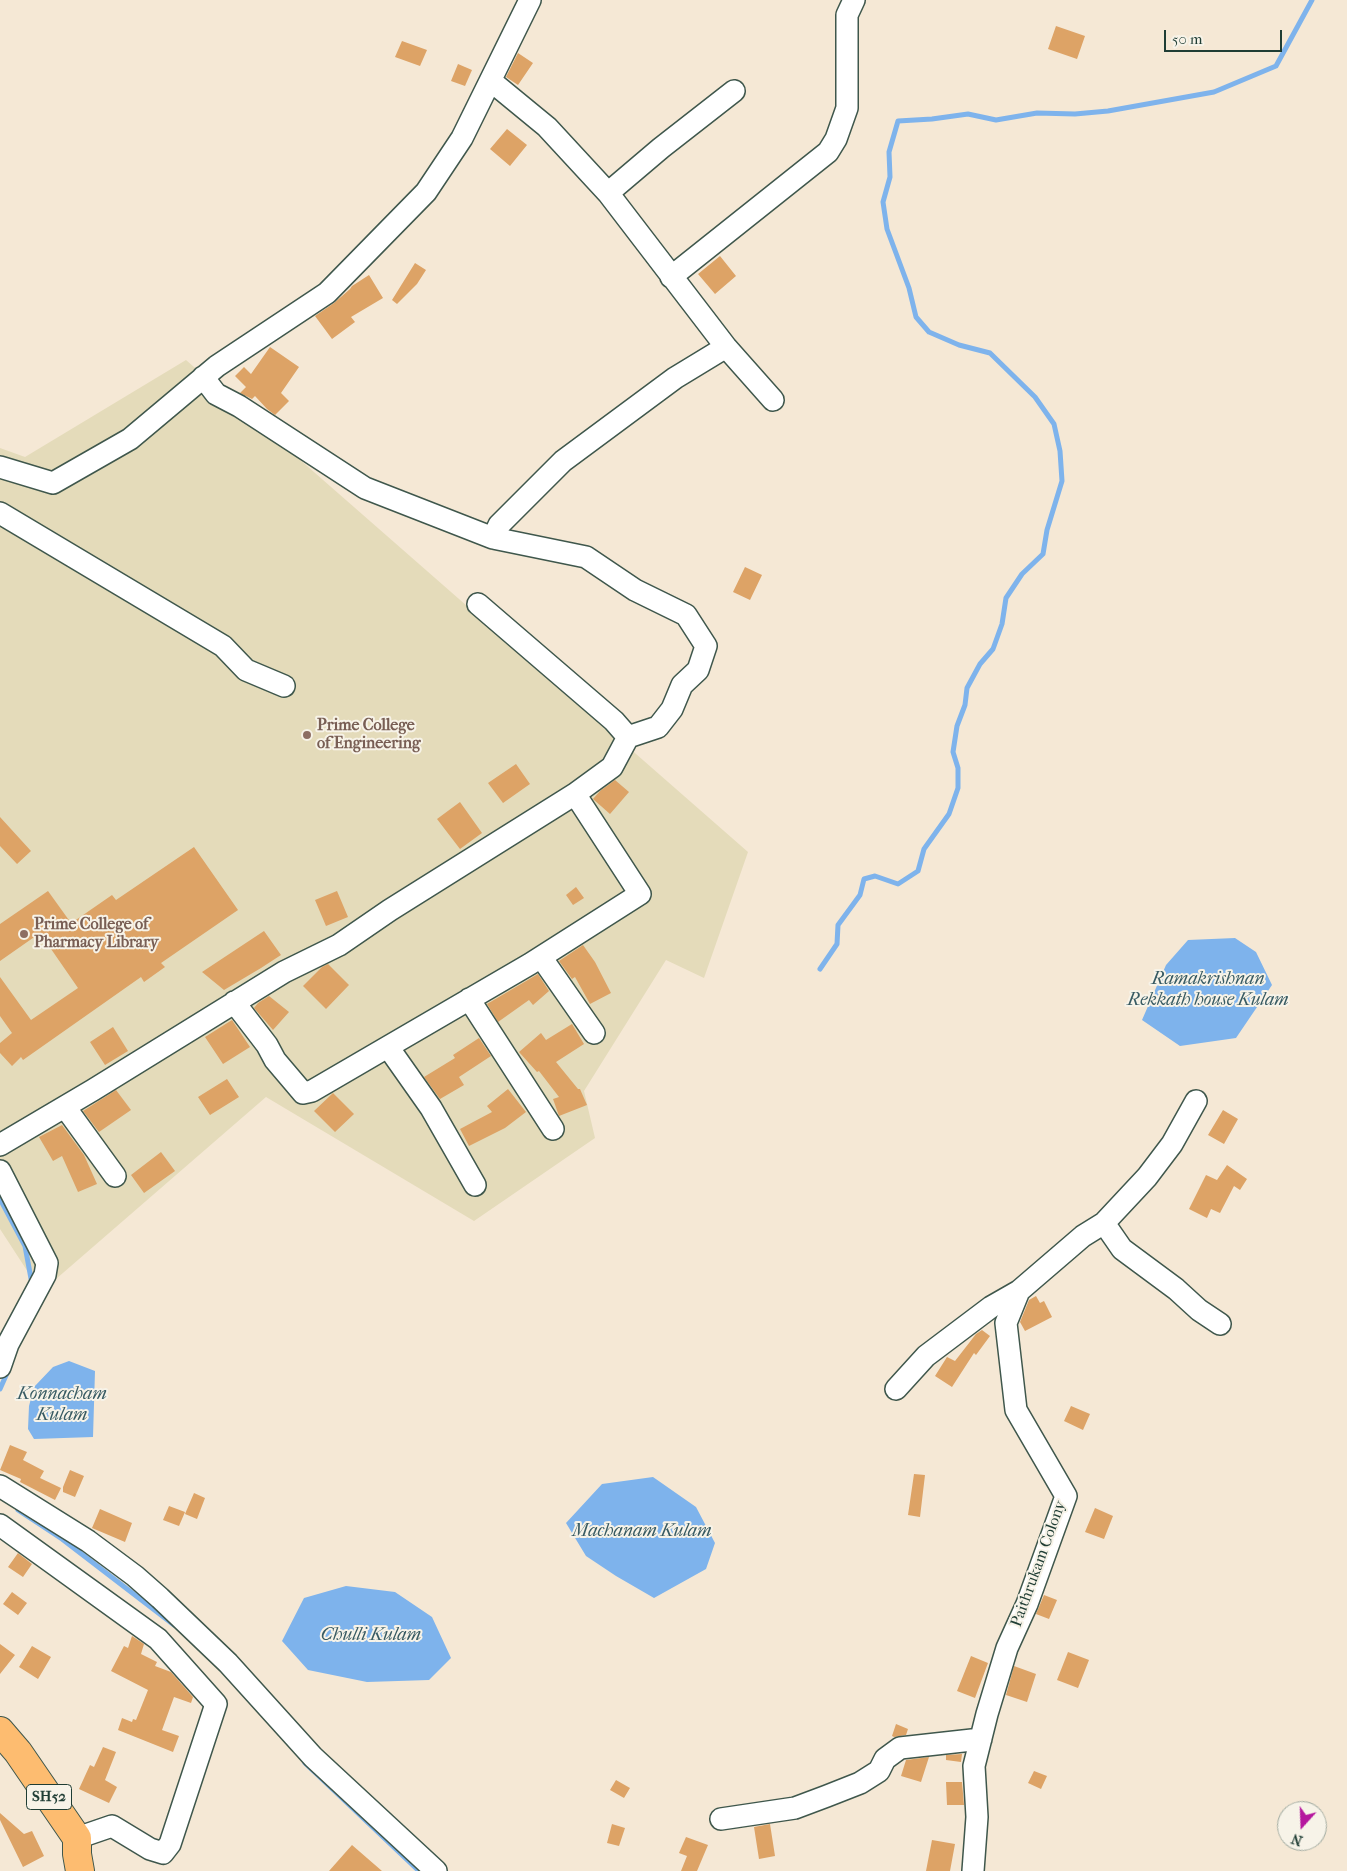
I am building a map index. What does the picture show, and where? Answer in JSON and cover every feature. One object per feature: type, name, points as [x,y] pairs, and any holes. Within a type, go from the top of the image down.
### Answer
[{"type":"main road","name":"SH52","points":[[0,1731],[18,1752],[77,1838]]},
{"type":"main road","points":[[77,1838],[80,1871]]},
{"type":"street","points":[[0,467],[53,483],[130,439],[217,366],[326,293],[426,192],[462,138],[530,0]]},
{"type":"street","points":[[671,277],[828,152],[836,139],[847,108],[847,16],[854,0]]},
{"type":"street","points":[[491,81],[547,127],[608,193],[726,347],[773,400]]},
{"type":"street","points":[[608,193],[661,148],[734,91]]},
{"type":"street","points":[[493,538],[498,525],[563,461],[675,378],[726,347]]},
{"type":"street","points":[[0,1145],[284,972],[340,945],[390,910],[575,794],[612,767],[628,737],[658,727],[672,710],[682,685],[698,670],[706,646],[686,615],[636,590],[586,557],[493,538],[365,488],[239,406],[216,394],[203,377]]},
{"type":"street","points":[[0,513],[223,646],[246,670],[284,686]]},
{"type":"street","points":[[478,604],[614,721],[628,737]]},
{"type":"street","points":[[234,1002],[267,1045],[275,1060],[302,1093],[312,1091],[339,1076],[352,1066],[388,1047],[541,957],[640,894],[575,794]]},
{"type":"street","points":[[541,957],[594,1033]]},
{"type":"street","points":[[469,998],[553,1129]]},
{"type":"street","points":[[388,1047],[431,1108],[475,1185]]},
{"type":"street","name":"Paithrukam Colony","points":[[973,1871],[977,1817],[974,1766],[1007,1648],[1027,1604],[1066,1496],[1016,1410],[1006,1323],[1019,1291],[1083,1236],[1104,1223],[1147,1177],[1172,1144],[1196,1101]]},
{"type":"street","points":[[65,1107],[116,1176]]},
{"type":"street","points":[[0,1171],[47,1263],[45,1275],[34,1295],[4,1341],[0,1367]]},
{"type":"street","points":[[1104,1223],[1122,1249],[1176,1288],[1199,1310],[1220,1324]]},
{"type":"street","points":[[896,1389],[926,1356],[991,1307],[1019,1291]]},
{"type":"street","points":[[991,1307],[1006,1323]]},
{"type":"street","points":[[0,1486],[88,1541],[135,1576],[160,1598],[228,1662],[313,1757],[436,1871]]},
{"type":"street","points":[[0,1525],[158,1639],[216,1704],[170,1844],[163,1853],[150,1848],[112,1826],[77,1838]]},
{"type":"street","points":[[721,1819],[795,1808],[828,1796],[860,1783],[879,1771],[885,1759],[900,1748],[981,1739]]},
{"type":"shaded area","name":"Prime College of Engineering","points":[[186,360],[748,852],[704,978],[666,960],[584,1091],[595,1138],[474,1221],[266,1097],[41,1292],[0,1229],[0,448],[25,457]]},
{"type":"water","name":"Ramakrishnan Rekkath house Kulam","points":[[1235,938],[1256,952],[1272,985],[1236,1038],[1180,1046],[1142,1020],[1166,965],[1188,940]]},
{"type":"water","name":"Konnacham Kulam","points":[[69,1361],[95,1371],[93,1437],[34,1439],[28,1429],[29,1406],[34,1387],[53,1367]]},
{"type":"water","name":"Machanam Kulam","points":[[653,1477],[696,1507],[715,1543],[706,1569],[654,1598],[586,1556],[566,1523],[602,1484]]},
{"type":"water","name":"Chulli Kulam","points":[[346,1586],[395,1592],[432,1617],[451,1658],[429,1680],[367,1682],[308,1670],[282,1641],[304,1598]]},
{"type":"building","points":[[1056,26],[1085,36],[1077,59],[1048,49]]},
{"type":"building","points":[[402,41],[427,50],[420,66],[395,57]]},
{"type":"building","points":[[518,53],[533,63],[518,85],[506,77]]},
{"type":"building","points":[[458,64],[472,70],[465,86],[451,81]]},
{"type":"building","points":[[507,129],[527,145],[510,166],[490,149]]},
{"type":"building","points":[[720,256],[736,276],[715,294],[698,274]]},
{"type":"building","points":[[415,263],[426,270],[417,284],[397,304],[392,300]]},
{"type":"building","points":[[369,275],[383,298],[351,317],[355,322],[332,339],[315,316],[334,303],[352,286]]},
{"type":"building","points":[[270,347],[299,367],[281,393],[289,401],[275,415],[255,396],[252,399],[240,393],[246,387],[235,376],[244,367],[251,374]]},
{"type":"building","points":[[745,567],[762,575],[750,600],[733,592]]},
{"type":"building","points":[[516,764],[530,784],[503,803],[488,783]]},
{"type":"building","points":[[615,780],[629,792],[610,814],[593,799]]},
{"type":"building","points":[[460,802],[482,833],[460,849],[437,819]]},
{"type":"building","points":[[0,817],[31,851],[17,864],[0,846]]},
{"type":"building","points":[[194,847],[238,910],[161,963],[165,967],[144,982],[141,977],[23,1060],[21,1057],[12,1066],[0,1053],[0,1043],[12,1033],[0,1016],[0,977],[31,1020],[78,988],[40,933],[0,961],[0,924],[48,891],[71,923],[112,895],[116,900]]},
{"type":"building","points":[[576,887],[584,898],[573,905],[566,895]]},
{"type":"building","points":[[337,891],[348,917],[326,926],[315,900]]},
{"type":"building","points":[[264,931],[281,955],[224,990],[202,972]]},
{"type":"building","points":[[583,945],[595,962],[611,993],[590,1004],[575,977],[572,979],[559,961]]},
{"type":"building","points":[[328,964],[349,985],[326,1009],[303,986],[322,967]]},
{"type":"building","points":[[538,974],[549,991],[533,1005],[529,1000],[498,1022],[487,1004]]},
{"type":"building","points":[[269,996],[289,1012],[273,1030],[254,1008]]},
{"type":"building","points":[[232,1020],[250,1047],[223,1064],[205,1037]]},
{"type":"building","points":[[572,1024],[584,1044],[556,1062],[580,1089],[587,1105],[559,1116],[553,1099],[559,1097],[539,1071],[537,1072],[519,1052],[541,1033],[546,1040]]},
{"type":"building","points":[[113,1027],[128,1051],[105,1065],[90,1042]]},
{"type":"building","points":[[479,1038],[491,1056],[459,1077],[464,1085],[440,1099],[424,1077],[455,1058],[453,1055]]},
{"type":"building","points":[[227,1079],[239,1097],[210,1115],[198,1097]]},
{"type":"building","points":[[508,1089],[526,1112],[505,1128],[469,1146],[460,1129],[492,1112],[487,1106]]},
{"type":"building","points":[[116,1090],[131,1110],[99,1132],[83,1111]]},
{"type":"building","points":[[333,1093],[354,1114],[335,1132],[314,1111]]},
{"type":"building","points":[[1223,1110],[1238,1119],[1224,1144],[1208,1135]]},
{"type":"building","points":[[62,1125],[84,1155],[97,1184],[78,1192],[62,1156],[53,1161],[39,1137]]},
{"type":"building","points":[[161,1152],[175,1171],[144,1193],[131,1175]]},
{"type":"building","points":[[1227,1165],[1247,1179],[1240,1190],[1234,1186],[1220,1213],[1211,1209],[1207,1218],[1189,1209],[1206,1175],[1217,1180]]},
{"type":"building","points":[[1036,1296],[1040,1303],[1044,1301],[1052,1317],[1025,1331],[1020,1322],[1029,1300]]},
{"type":"building","points":[[982,1330],[990,1336],[976,1355],[974,1353],[952,1387],[935,1376],[947,1357],[955,1361],[976,1334]]},
{"type":"building","points":[[1071,1406],[1090,1414],[1083,1430],[1064,1421]]},
{"type":"building","points":[[10,1445],[27,1452],[23,1460],[44,1471],[40,1478],[61,1488],[55,1500],[20,1482],[21,1479],[0,1470]]},
{"type":"building","points":[[70,1470],[84,1476],[75,1497],[63,1492],[63,1487]]},
{"type":"building","points":[[914,1474],[925,1475],[920,1517],[908,1515]]},
{"type":"building","points":[[194,1493],[205,1498],[197,1519],[185,1514]]},
{"type":"building","points":[[169,1506],[185,1512],[179,1526],[163,1520]]},
{"type":"building","points":[[1095,1508],[1113,1516],[1104,1539],[1085,1532]]},
{"type":"building","points":[[100,1509],[132,1523],[125,1542],[92,1528]]},
{"type":"building","points":[[18,1553],[32,1564],[23,1577],[8,1567]]},
{"type":"building","points":[[12,1592],[27,1603],[18,1615],[3,1604]]},
{"type":"building","points":[[1044,1595],[1057,1600],[1049,1619],[1036,1614]]},
{"type":"building","points":[[132,1636],[144,1644],[141,1654],[157,1662],[155,1666],[171,1672],[193,1697],[191,1703],[174,1697],[162,1730],[179,1736],[173,1752],[118,1730],[122,1718],[132,1722],[133,1719],[136,1720],[148,1690],[111,1671],[124,1646],[128,1648]]},
{"type":"building","points":[[0,1644],[15,1655],[0,1674]]},
{"type":"building","points":[[32,1646],[51,1657],[38,1679],[19,1667]]},
{"type":"building","points":[[1068,1652],[1089,1660],[1078,1688],[1057,1680]]},
{"type":"building","points":[[971,1656],[988,1663],[975,1698],[957,1691]]},
{"type":"building","points":[[1014,1666],[1036,1674],[1027,1702],[1006,1695]]},
{"type":"building","points":[[896,1724],[908,1729],[906,1735],[892,1736]]},
{"type":"building","points":[[103,1747],[116,1752],[105,1780],[117,1787],[109,1803],[79,1789],[90,1765],[94,1767]]},
{"type":"building","points":[[962,1754],[961,1762],[946,1760],[946,1755]]},
{"type":"building","points":[[929,1757],[921,1782],[901,1776],[906,1760]]},
{"type":"building","points":[[1034,1771],[1047,1776],[1041,1789],[1028,1783]]},
{"type":"building","points":[[616,1780],[630,1788],[624,1798],[610,1790]]},
{"type":"building","points":[[946,1782],[962,1782],[964,1805],[947,1805]]},
{"type":"building","points":[[0,1813],[24,1834],[32,1831],[44,1856],[23,1867],[0,1820]]},
{"type":"building","points":[[612,1824],[625,1828],[619,1846],[607,1843]]},
{"type":"building","points":[[770,1824],[775,1856],[759,1859],[754,1827]]},
{"type":"building","points":[[686,1837],[708,1845],[697,1871],[681,1871],[687,1856],[679,1853]]},
{"type":"building","points":[[932,1840],[955,1844],[950,1871],[926,1871]]},
{"type":"building","points":[[352,1845],[382,1871],[329,1871]]},
{"type":"waterway","points":[[820,969],[837,944],[838,925],[860,895],[864,879],[875,876],[898,884],[918,871],[924,849],[949,814],[958,788],[958,768],[953,752],[957,726],[965,705],[967,688],[980,664],[993,649],[1002,624],[1006,598],[1022,574],[1043,554],[1047,530],[1062,481],[1060,451],[1054,424],[1035,397],[990,353],[959,345],[929,332],[916,317],[909,288],[887,229],[883,202],[890,177],[889,152],[898,121],[968,114],[996,120],[1037,113],[1075,114],[1108,111],[1214,92],[1276,66],[1312,0]]},
{"type":"waterway","points":[[0,1199],[25,1246],[32,1284]]},
{"type":"waterway","points":[[0,1389],[8,1371]]},
{"type":"waterway","points":[[18,1510],[62,1539],[174,1625]]},
{"type":"waterway","points":[[305,1763],[419,1871]]},
{"type":"place","name":"Prime College of Engineering","points":[[307,735]]},
{"type":"place","name":"Prime College of Pharmacy Library","points":[[24,934]]}]
